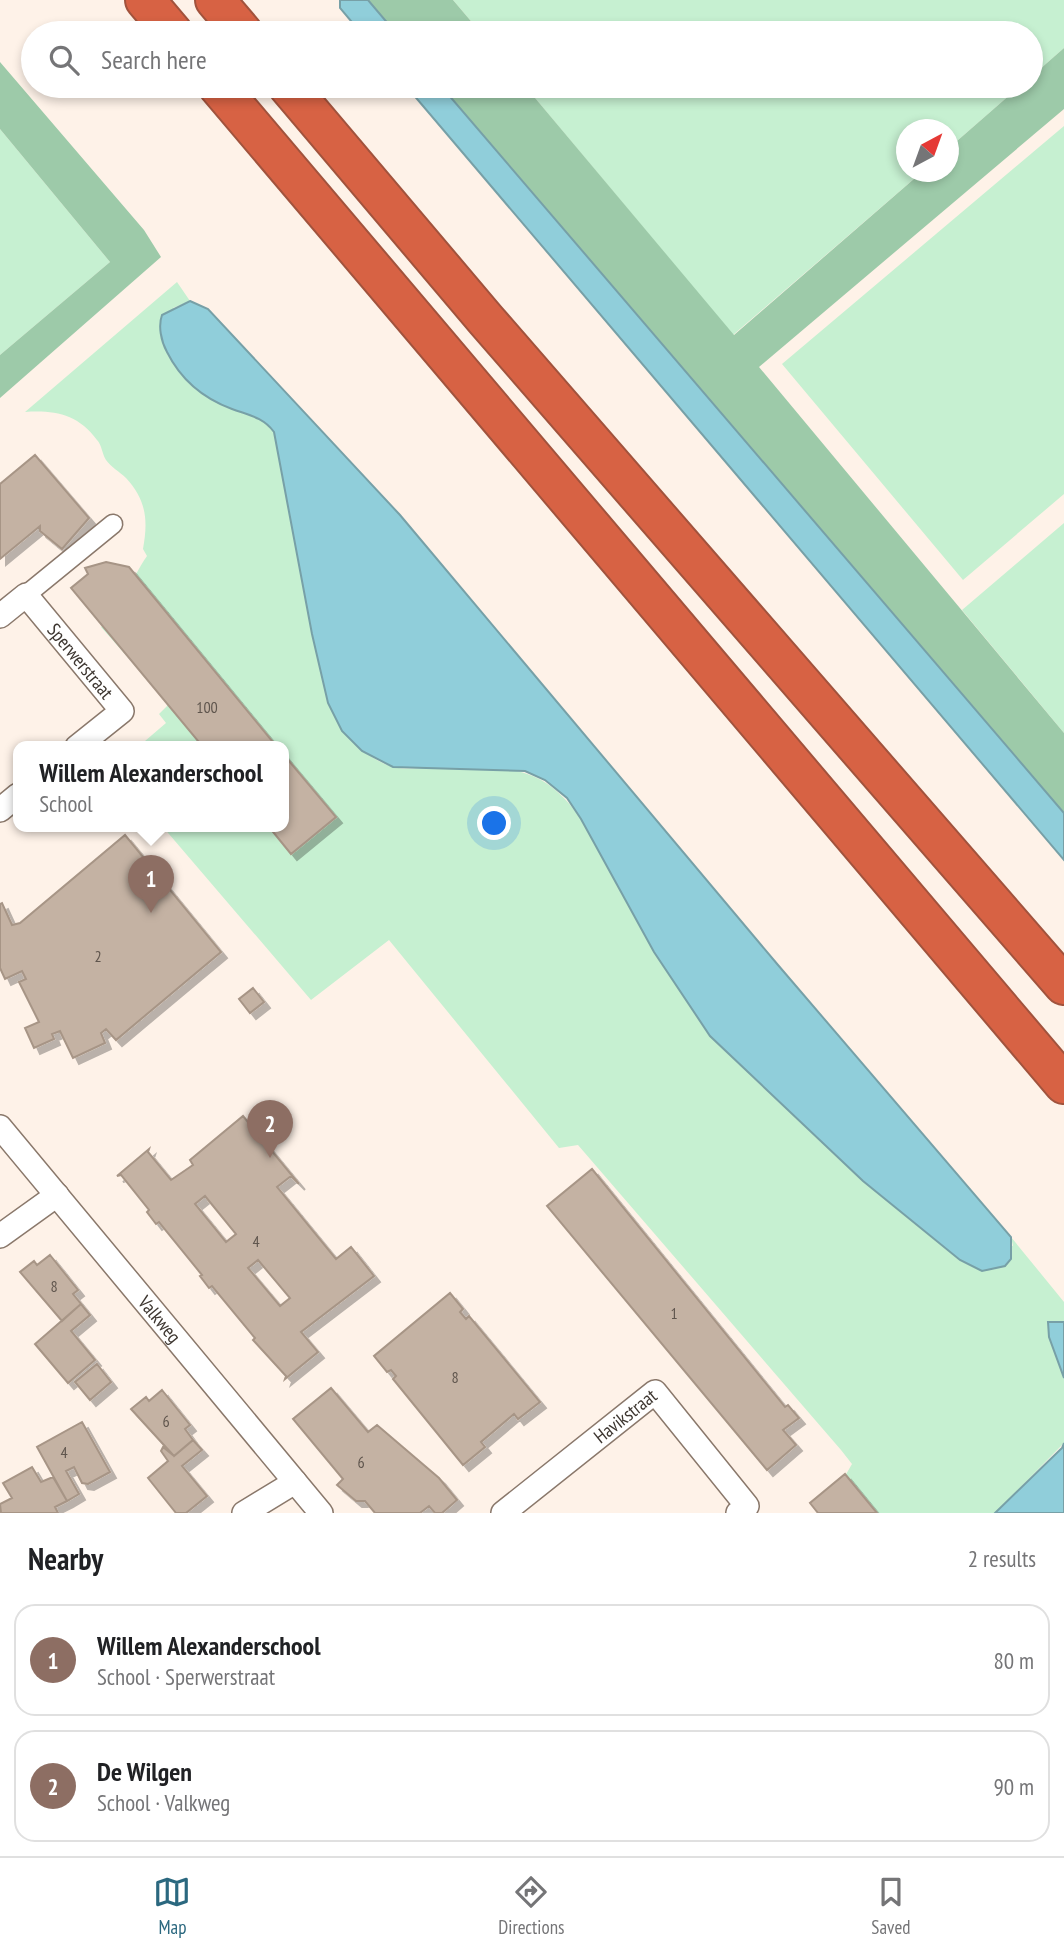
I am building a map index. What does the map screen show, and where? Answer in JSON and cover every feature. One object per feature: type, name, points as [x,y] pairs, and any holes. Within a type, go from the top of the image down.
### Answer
[{"type":"highway","points":[[145,0],[163,21]]},
{"type":"highway","points":[[215,0],[233,21]]},
{"type":"highway","points":[[228,98],[1064,1084]]},
{"type":"highway","points":[[298,98],[486,320],[1064,985]]},
{"type":"street","points":[[0,616],[113,524]]},
{"type":"street","name":"Sperwerstraat","points":[[26,594],[122,710],[84,741]]},
{"type":"street","name":"Valkweg","points":[[0,1127],[321,1513]]},
{"type":"street","points":[[0,1236],[57,1195]]},
{"type":"street","name":"Havikstraat","points":[[503,1513],[655,1392],[747,1506],[738,1513]]},
{"type":"street","points":[[244,1513],[295,1482]]},
{"type":"green space","points":[[368,0],[453,0],[471,21],[386,21]]},
{"type":"green space","points":[[453,0],[1064,0],[1064,48],[1043,66],[1043,21],[471,21]]},
{"type":"green space","points":[[1064,48],[1064,109],[759,367],[1064,733],[1064,813],[451,98],[535,98],[734,335],[910,182],[959,182],[959,139],[1006,98],[1043,98],[1043,66]]},
{"type":"green space","points":[[0,62],[21,86],[21,98],[31,98],[144,230],[161,257],[0,398],[0,355],[110,262],[0,129]]},
{"type":"green space","points":[[535,98],[1006,98],[959,139],[959,119],[896,119],[896,182],[910,182],[733,335]]},
{"type":"green space","points":[[1064,126],[1064,494],[963,580],[782,364]]},
{"type":"green space","points":[[0,129],[110,262],[0,355]]},
{"type":"green space","points":[[177,282],[190,301],[173,308],[229,408],[260,419],[274,432],[342,731],[370,756],[394,767],[513,770],[548,784],[581,819],[654,952],[710,1036],[863,1181],[1013,1246],[1011,1237],[1064,1302],[1064,1322],[1048,1322],[1049,1337],[1064,1378],[1064,1443],[995,1513],[877,1513],[845,1476],[852,1464],[841,1450],[578,1145],[559,1148],[389,940],[311,1000],[167,832],[289,832],[289,741],[145,741],[166,723],[159,714],[169,704],[101,627],[121,603],[147,556],[143,549],[145,520],[142,503],[126,478],[108,463],[99,442],[82,424],[56,413],[25,412]]},
{"type":"green space","points":[[1064,523],[1064,733],[962,610]]},
{"type":"water","points":[[340,0],[368,0],[386,21],[351,21],[340,8]]},
{"type":"water","points":[[416,98],[451,98],[1064,813],[1064,860]]},
{"type":"water","points":[[190,301],[208,309],[400,515],[778,965],[1011,1237],[1011,1259],[1005,1266],[982,1271],[960,1260],[863,1181],[710,1036],[654,952],[581,819],[567,798],[545,780],[525,771],[393,767],[362,751],[342,731],[328,703],[312,634],[274,432],[260,420],[221,405],[202,394],[179,371],[163,343],[160,329],[162,315]]},
{"type":"water","points":[[1048,1322],[1064,1322],[1064,1378],[1049,1337]]},
{"type":"water","points":[[1064,1443],[1064,1513],[995,1513],[1062,1448]]},
{"type":"building","points":[[35,455],[89,518],[62,549],[40,531],[40,526],[0,559],[0,484]]},
{"type":"building","points":[[106,562],[129,567],[272,741],[198,741],[71,588],[88,574],[85,568]]},
{"type":"building","points":[[289,761],[336,817],[291,854],[273,832],[289,832]]},
{"type":"building","points":[[125,835],[221,952],[116,1040],[106,1029],[101,1033],[105,1043],[73,1058],[60,1031],[52,1034],[54,1039],[34,1048],[25,1028],[39,1022],[19,982],[26,979],[22,971],[5,979],[0,968],[0,904],[2,903],[12,925],[20,923]]},
{"type":"building","points":[[253,988],[264,1002],[250,1013],[239,999]]},
{"type":"building","points":[[243,1116],[299,1184],[291,1176],[277,1187],[336,1259],[351,1247],[374,1276],[301,1332],[318,1352],[285,1379],[286,1376],[253,1340],[255,1338],[212,1286],[209,1288],[200,1276],[202,1275],[159,1222],[156,1224],[147,1212],[149,1210],[121,1175],[117,1176],[149,1149],[148,1152],[171,1180],[193,1165],[190,1160]],"holes":[[[205,1196],[236,1234],[226,1242],[195,1204]],[[258,1260],[290,1298],[280,1306],[248,1268]]]},
{"type":"building","points":[[592,1169],[785,1407],[788,1405],[799,1418],[783,1430],[796,1445],[767,1470],[547,1206]]},
{"type":"building","points":[[50,1255],[78,1290],[73,1294],[81,1304],[62,1321],[20,1272],[34,1261],[37,1265]]},
{"type":"building","points":[[450,1293],[463,1309],[460,1312],[466,1319],[469,1316],[540,1402],[518,1419],[514,1414],[481,1442],[485,1447],[463,1465],[393,1379],[396,1376],[391,1370],[387,1372],[374,1356]]},
{"type":"building","points":[[81,1304],[90,1315],[71,1331],[95,1360],[68,1383],[35,1344]]},
{"type":"building","points":[[97,1364],[111,1382],[90,1400],[75,1382]]},
{"type":"building","points":[[331,1388],[368,1432],[377,1425],[439,1478],[457,1500],[442,1513],[435,1513],[429,1506],[420,1513],[375,1513],[365,1501],[356,1501],[337,1485],[343,1479],[293,1419]]},
{"type":"building","points":[[162,1390],[190,1425],[185,1429],[193,1440],[174,1456],[131,1409],[146,1397],[149,1401]]},
{"type":"building","points":[[82,1422],[110,1472],[88,1484],[82,1483],[74,1467],[66,1471],[79,1494],[67,1501],[37,1447]]},
{"type":"building","points":[[193,1440],[202,1450],[182,1466],[207,1496],[186,1513],[176,1513],[148,1478],[168,1461],[161,1451],[163,1447],[174,1456]]},
{"type":"building","points":[[32,1467],[41,1482],[53,1477],[67,1501],[55,1507],[58,1513],[1,1513],[0,1504],[12,1498],[3,1483]]},
{"type":"building","points":[[845,1474],[877,1513],[818,1513],[810,1503]]},
{"type":"place","name":"Willem Alexanderschool","points":[[151,913]]},
{"type":"place","name":"De Wilgen","points":[[270,1158]]}]
